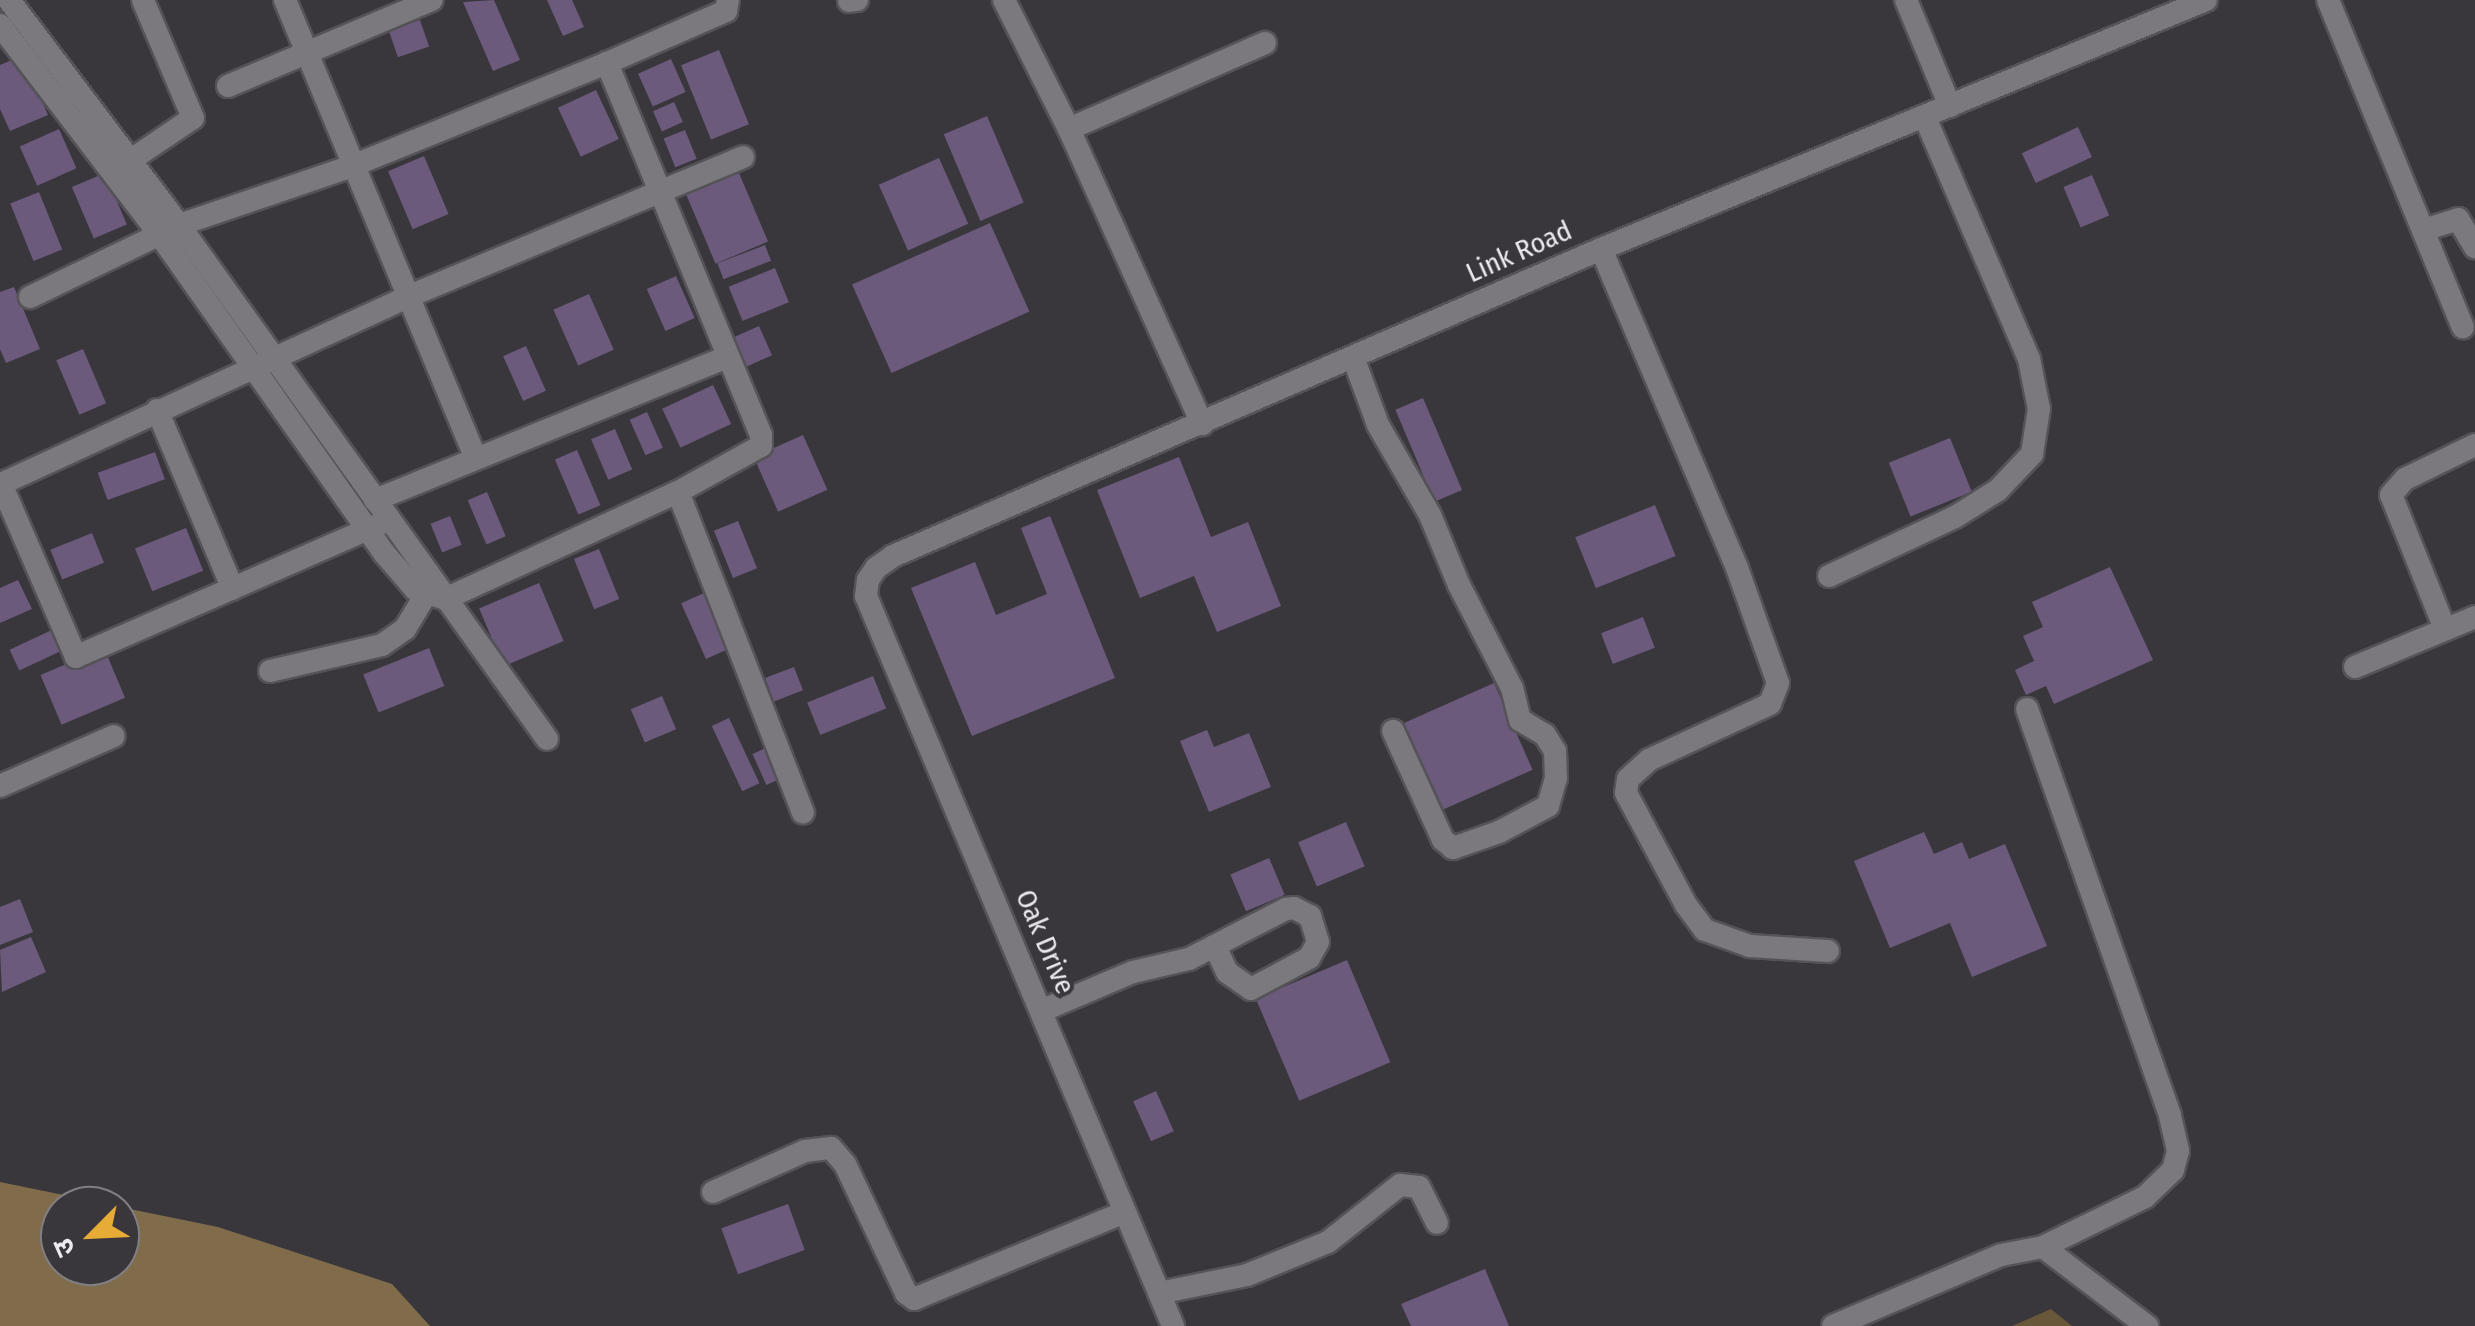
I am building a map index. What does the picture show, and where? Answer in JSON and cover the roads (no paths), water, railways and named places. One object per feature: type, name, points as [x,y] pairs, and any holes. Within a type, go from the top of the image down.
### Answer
[{"type":"street","points":[[9,0],[121,167]]},
{"type":"street","points":[[121,167],[192,118],[143,0]]},
{"type":"street","points":[[285,0],[475,457]]},
{"type":"street","points":[[228,86],[432,0]]},
{"type":"street","points":[[30,297],[169,229],[352,166],[607,64],[726,11],[728,0]]},
{"type":"street","points":[[849,0],[857,0]]},
{"type":"street","points":[[1004,0],[1069,129],[1202,424]]},
{"type":"street","points":[[1907,0],[1950,106]]},
{"type":"street","name":"Link Road","points":[[868,580],[892,556],[1600,249],[2206,0]]},
{"type":"street","points":[[2328,0],[2463,328]]},
{"type":"street","points":[[0,25],[169,229],[261,363],[367,530],[435,598],[546,739]]},
{"type":"street","points":[[1069,129],[1266,42]]},
{"type":"street","points":[[270,671],[382,644],[405,629],[435,598],[678,492],[761,446],[761,435],[607,64]]},
{"type":"street","points":[[1829,576],[1955,518],[1998,490],[2032,454],[2040,409],[2029,359],[1925,117]]},
{"type":"street","points":[[389,520],[74,656],[0,490],[8,477],[407,297],[743,157]]},
{"type":"street","points":[[2423,230],[2461,220],[2475,247]]},
{"type":"street","points":[[1600,249],[1737,568],[1778,683],[1770,704],[1649,760],[1628,779],[1626,793],[1686,906],[1706,930],[1750,946],[1828,952]]},
{"type":"street","points":[[374,500],[728,357]]},
{"type":"street","points":[[1353,357],[1378,425],[1430,515],[1458,584],[1512,688],[1520,720],[1545,734],[1556,751],[1556,778],[1548,806],[1499,832],[1453,848],[1443,840],[1393,732]]},
{"type":"street","points":[[261,363],[389,520],[435,598]]},
{"type":"street","points":[[157,410],[234,588]]},
{"type":"street","points":[[2445,629],[2391,495],[2405,479],[2475,445]]},
{"type":"street","points":[[678,492],[803,813]]},
{"type":"street","name":"Oak Drive","points":[[868,580],[866,596],[1173,1326]]},
{"type":"street","points":[[2355,667],[2475,617]]},
{"type":"street","points":[[1833,1326],[2001,1256],[2044,1248],[2145,1197],[2173,1170],[2178,1151],[2170,1116],[2027,709]]},
{"type":"street","points":[[0,786],[114,736]]},
{"type":"street","points":[[1041,1011],[1108,981],[1188,958],[1215,946]]},
{"type":"street","points":[[713,1192],[805,1151],[832,1148],[844,1164],[906,1294],[914,1299],[1125,1212]]},
{"type":"street","points":[[1159,1292],[1247,1274],[1328,1242],[1400,1185],[1419,1187],[1437,1224]]},
{"type":"street","points":[[2044,1248],[2147,1326]]}]
